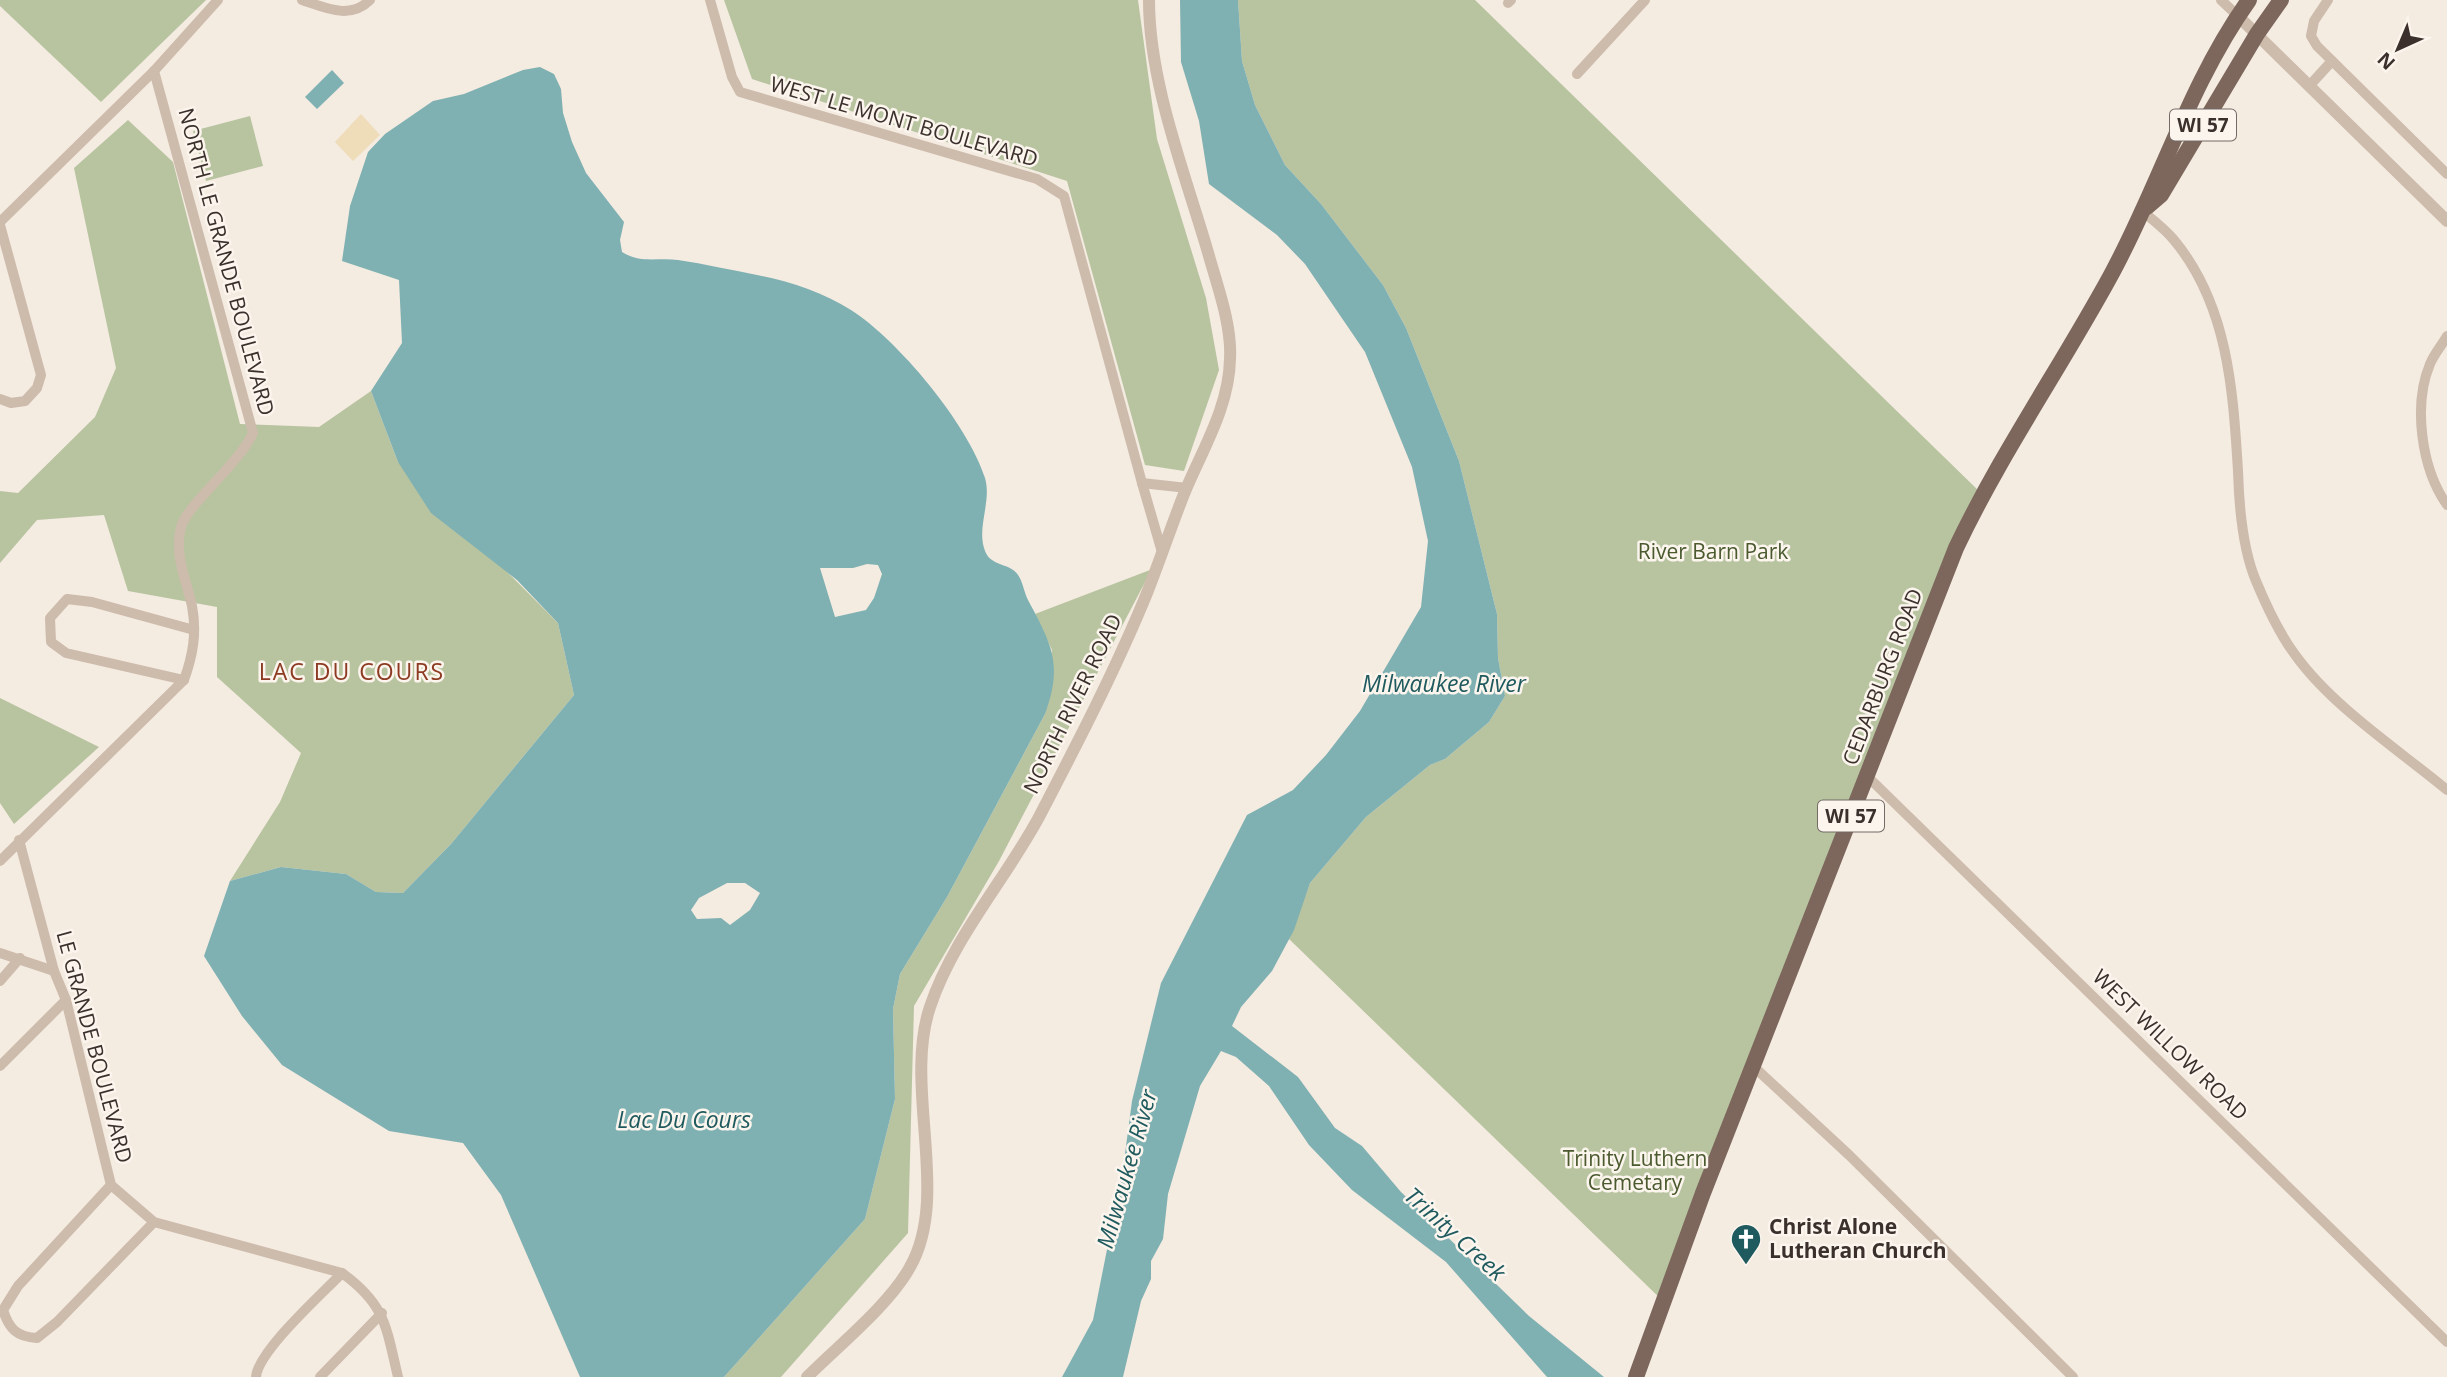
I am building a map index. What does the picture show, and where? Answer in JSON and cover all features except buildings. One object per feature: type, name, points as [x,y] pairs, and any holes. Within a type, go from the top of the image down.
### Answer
[{"type":"main road","name":"WI 57","points":[[2238,16],[2249,0]]},
{"type":"main road","name":"WI 57","points":[[2257,34],[2281,0]]},
{"type":"main road","name":"CEDARBURG ROAD","points":[[1636,1377],[1753,1066],[1956,548],[1982,494],[2111,275],[2143,211],[2170,144],[2238,16]]},
{"type":"main road","name":"CEDARBURG ROAD","points":[[2143,211],[2161,195],[2257,34]]},
{"type":"street","points":[[0,399],[11,402],[25,401],[37,388],[41,375],[0,224],[154,71],[218,0]]},
{"type":"street","points":[[302,0],[339,13],[362,8],[370,0]]},
{"type":"street","name":"WEST LE MONT BOULEVARD","points":[[710,0],[732,77],[740,92],[1037,179],[1064,196],[1161,552]]},
{"type":"street","name":"NORTH RIVER ROAD","points":[[807,1377],[890,1294],[910,1267],[923,1234],[926,1202],[921,1060],[929,1010],[951,962],[1037,820],[1074,748],[1127,638],[1222,408],[1231,358],[1223,304],[1166,114],[1149,0]]},
{"type":"street","points":[[1577,74],[1645,0]]},
{"type":"street","points":[[2221,0],[2447,221]]},
{"type":"street","points":[[2328,0],[2314,21],[2311,36],[2332,61],[2447,174]]},
{"type":"street","points":[[2310,85],[2332,61]]},
{"type":"street","name":"NORTH LE GRANDE BOULEVARD","points":[[0,861],[184,680],[195,648],[192,609],[179,556],[182,522],[239,458],[253,433],[154,71]]},
{"type":"street","points":[[2143,211],[2173,238],[2196,272],[2215,314],[2230,369],[2240,509],[2255,579],[2270,609],[2295,656],[2322,685],[2447,790]]},
{"type":"street","points":[[2447,336],[2430,364],[2423,397],[2422,436],[2431,472],[2447,505]]},
{"type":"street","points":[[1142,483],[1187,488]]},
{"type":"street","points":[[184,680],[66,653],[51,642],[50,618],[67,599],[92,602],[194,631]]},
{"type":"street","name":"WEST WILLOW ROAD","points":[[1867,776],[2447,1342]]},
{"type":"street","name":"LE GRANDE BOULEVARD","points":[[19,840],[54,971],[66,1000],[111,1185],[154,1222],[342,1273],[362,1287],[382,1313],[398,1377]]},
{"type":"street","points":[[0,953],[54,971]]},
{"type":"street","points":[[0,981],[20,958]]},
{"type":"street","points":[[0,1066],[66,1000]]},
{"type":"street","points":[[1753,1066],[1849,1155],[2073,1377]]},
{"type":"street","points":[[111,1185],[18,1286],[4,1310],[8,1325],[22,1337],[37,1338],[57,1322],[154,1222]]},
{"type":"street","points":[[256,1377],[257,1367],[342,1273]]},
{"type":"street","points":[[320,1377],[382,1313]]},
{"type":"green space","points":[[0,0],[206,0],[101,102],[0,6]]},
{"type":"green space","points":[[724,0],[1138,0],[1157,139],[1206,298],[1219,370],[1184,471],[1145,465],[1067,181],[752,79]]},
{"type":"green space","name":"River Barn Park","points":[[1238,0],[1475,0],[1982,494],[1665,1303],[1289,939],[1310,883],[1366,817],[1430,765],[1445,759],[1489,722],[1505,696],[1498,658],[1497,614],[1459,461],[1406,328],[1383,285],[1321,204],[1285,165],[1255,105],[1242,61]]},
{"type":"green space","points":[[250,116],[263,166],[206,181],[193,131]]},
{"type":"green space","points":[[128,120],[173,162],[240,424],[319,427],[371,391],[398,462],[558,623],[574,695],[451,844],[403,893],[376,892],[346,874],[281,867],[230,881],[280,802],[301,753],[217,677],[217,607],[128,591],[104,515],[37,520],[0,563],[0,491],[18,493],[95,417],[116,368],[74,168]]},
{"type":"green space","points":[[1154,565],[999,861],[914,1006],[908,1233],[781,1377],[724,1377],[865,1219],[895,1099],[893,1009],[900,974],[947,897],[1045,714],[1052,650],[1035,614],[1150,570]]},
{"type":"green space","points":[[0,698],[99,747],[14,824],[0,803]]},
{"type":"sand","points":[[361,114],[380,135],[353,161],[335,142]]},
{"type":"water","name":"Milwaukee River","points":[[1180,0],[1238,0],[1242,61],[1255,105],[1285,165],[1321,204],[1383,285],[1406,328],[1459,461],[1497,614],[1498,658],[1505,696],[1489,722],[1445,759],[1430,765],[1366,817],[1310,883],[1294,930],[1272,971],[1241,1007],[1232,1026],[1298,1077],[1335,1128],[1362,1146],[1401,1192],[1529,1316],[1604,1377],[1547,1377],[1446,1262],[1352,1190],[1309,1145],[1269,1086],[1236,1057],[1221,1051],[1200,1086],[1168,1194],[1163,1239],[1151,1261],[1151,1279],[1141,1301],[1123,1377],[1062,1377],[1093,1320],[1123,1169],[1132,1101],[1161,983],[1247,815],[1293,790],[1326,755],[1360,711],[1421,607],[1428,541],[1412,467],[1365,352],[1305,264],[1277,235],[1209,184],[1199,121],[1181,62]]},
{"type":"water","name":"Lac Du Cours","points":[[540,67],[554,74],[561,89],[563,113],[572,142],[586,173],[624,222],[620,240],[622,252],[636,258],[671,259],[708,265],[769,277],[806,288],[851,310],[910,362],[948,409],[976,457],[987,487],[982,533],[985,551],[992,560],[1011,568],[1018,575],[1049,643],[1054,668],[1045,714],[947,897],[900,974],[893,1009],[895,1099],[865,1219],[724,1377],[580,1377],[501,1195],[463,1143],[389,1131],[282,1065],[242,1016],[204,956],[230,881],[281,867],[346,874],[376,892],[403,893],[451,844],[574,695],[558,623],[517,580],[431,513],[398,462],[371,391],[402,343],[399,280],[342,261],[350,206],[368,152],[385,134],[433,101],[464,94],[523,70]],"holes":[[[867,564],[878,565],[882,574],[874,598],[866,610],[835,617],[820,568],[853,568]],[[727,883],[745,883],[760,893],[750,910],[730,925],[721,918],[697,919],[691,910],[699,898]]]},
{"type":"water","points":[[332,70],[344,83],[317,109],[305,97]]},
{"type":"place","name":"Christ Alone Lutheran Church","points":[[1746,1266]]},
{"type":"district","name":"LAC DU COURS","points":[[352,672]]},
{"type":"park label","name":"Trinity Luthern Cemetary","points":[[1635,1171]]},
{"type":"water label","name":"Trinity Creek","points":[[1455,1234]]}]
